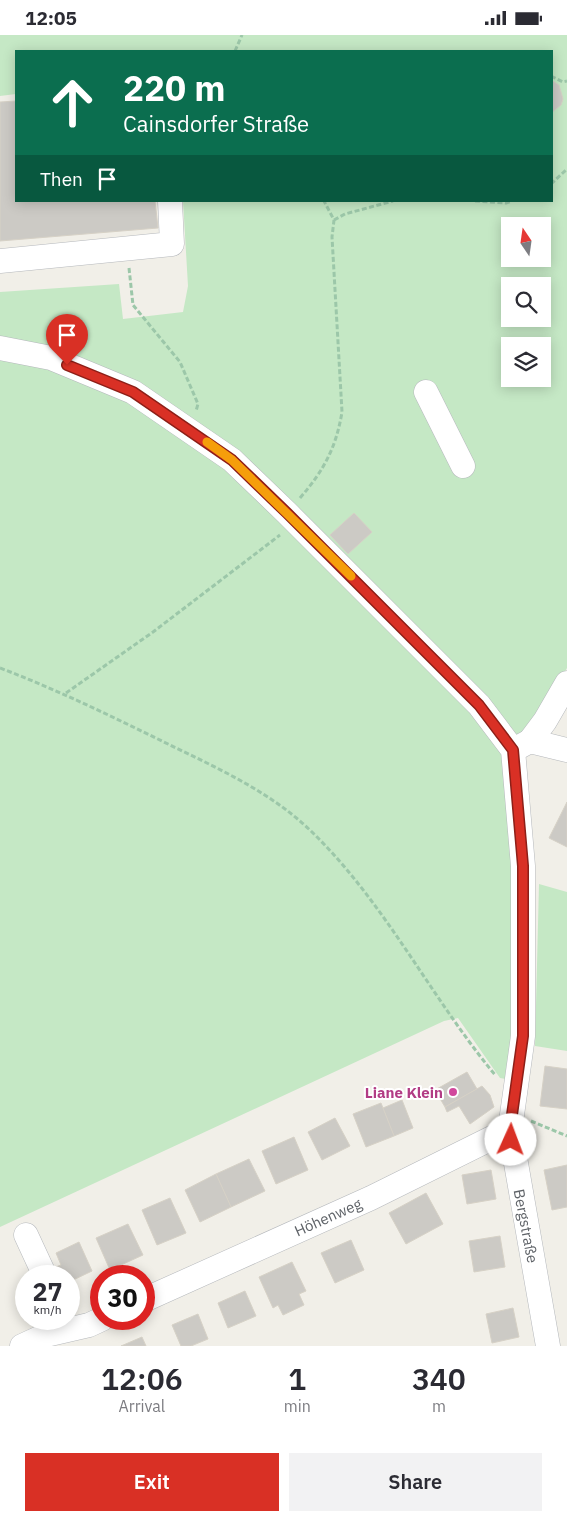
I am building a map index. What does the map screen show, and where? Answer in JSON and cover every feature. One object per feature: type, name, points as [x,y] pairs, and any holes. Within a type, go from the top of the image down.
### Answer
[{"type":"street","points":[[0,261],[172,244],[170,202]]},
{"type":"street","points":[[0,348],[51,358],[133,392],[193,432],[232,460],[521,746],[567,750]]},
{"type":"street","points":[[426,392],[462,466]]},
{"type":"street","points":[[521,746],[546,721],[567,683]]},
{"type":"street","name":"Bergstraße","points":[[521,746],[523,1036],[512,1113],[548,1346]]},
{"type":"street","name":"Höhenweg","points":[[155,1295],[371,1198],[512,1113]]},
{"type":"street","points":[[26,1235],[40,1265]]},
{"type":"street","points":[[22,1346],[46,1335],[68,1332],[90,1324]]},
{"type":"path","points":[[234,50],[242,35]]},
{"type":"path","points":[[553,77],[563,82],[567,81]]},
{"type":"path","points":[[553,182],[567,169]]},
{"type":"path","points":[[65,693],[153,632],[284,533],[287,513],[320,475],[338,437],[342,412],[332,237],[334,220],[325,202]]},
{"type":"path","points":[[334,220],[345,214],[389,202]]},
{"type":"path","points":[[490,202],[509,202]]},
{"type":"path","points":[[127,248],[133,305],[180,362],[198,404],[193,432]]},
{"type":"path","points":[[0,668],[65,693],[235,777],[275,800],[312,833],[354,879],[503,1084],[512,1113],[567,1136]]},
{"type":"green space","points":[[0,35],[567,35],[567,668],[533,725],[503,756],[513,877],[515,958],[511,1039],[506,1079],[500,1078],[458,1018],[444,1021],[0,1227],[0,292],[119,284],[123,319],[183,312],[188,286],[183,202],[553,202],[553,50],[15,50],[15,94],[0,96]]},
{"type":"green space","points":[[539,884],[567,892],[567,1051],[535,1046]]},
{"type":"building","points":[[553,81],[559,85],[563,99],[561,105],[553,111]]},
{"type":"building","points":[[15,101],[15,202],[155,202],[158,228],[0,241],[0,102]]},
{"type":"building","points":[[354,513],[372,532],[348,554],[330,535]]},
{"type":"building","points":[[567,802],[567,847],[549,838]]},
{"type":"building","points":[[545,1066],[567,1069],[567,1109],[540,1106]]},
{"type":"building","points":[[467,1072],[477,1089],[445,1107],[435,1090]]},
{"type":"building","points":[[482,1086],[490,1095],[494,1107],[470,1124],[459,1106],[447,1112],[445,1107]]},
{"type":"building","points":[[402,1100],[413,1128],[394,1136],[383,1108]]},
{"type":"building","points":[[381,1103],[394,1136],[366,1147],[353,1114]]},
{"type":"building","points":[[335,1118],[350,1146],[322,1160],[308,1132]]},
{"type":"building","points":[[294,1137],[308,1170],[276,1184],[262,1151]]},
{"type":"building","points":[[249,1159],[265,1191],[231,1207],[216,1174]]},
{"type":"building","points":[[567,1165],[567,1207],[552,1210],[544,1170]]},
{"type":"building","points":[[491,1170],[496,1199],[467,1204],[462,1175]]},
{"type":"building","points":[[216,1174],[231,1207],[200,1222],[185,1190]]},
{"type":"building","points":[[426,1193],[443,1224],[406,1244],[389,1213]]},
{"type":"building","points":[[170,1198],[186,1233],[157,1245],[142,1210]]},
{"type":"building","points":[[128,1224],[143,1255],[121,1265],[108,1265],[96,1238]]},
{"type":"building","points":[[500,1236],[505,1267],[474,1272],[469,1241]]},
{"type":"building","points":[[351,1240],[364,1270],[335,1283],[321,1253]]},
{"type":"building","points":[[79,1242],[90,1267],[90,1272],[80,1277],[80,1265],[61,1265],[56,1253]]},
{"type":"building","points":[[292,1262],[306,1291],[299,1294],[304,1305],[283,1315],[278,1305],[273,1308],[259,1277]]},
{"type":"building","points":[[245,1291],[256,1316],[228,1328],[218,1303]]},
{"type":"building","points":[[513,1308],[519,1337],[492,1343],[486,1314]]},
{"type":"building","points":[[198,1314],[208,1339],[191,1346],[181,1346],[172,1325]]},
{"type":"building","points":[[142,1337],[146,1346],[121,1346]]},
{"type":"slow traffic","points":[[207,442],[232,460],[351,576]]},
{"type":"place","name":"Liane Klein","points":[[453,1092]]},
{"type":"route","points":[[67,365],[133,392],[232,460],[479,705],[513,750],[523,866],[523,1036],[510,1129],[511,1140]]}]
